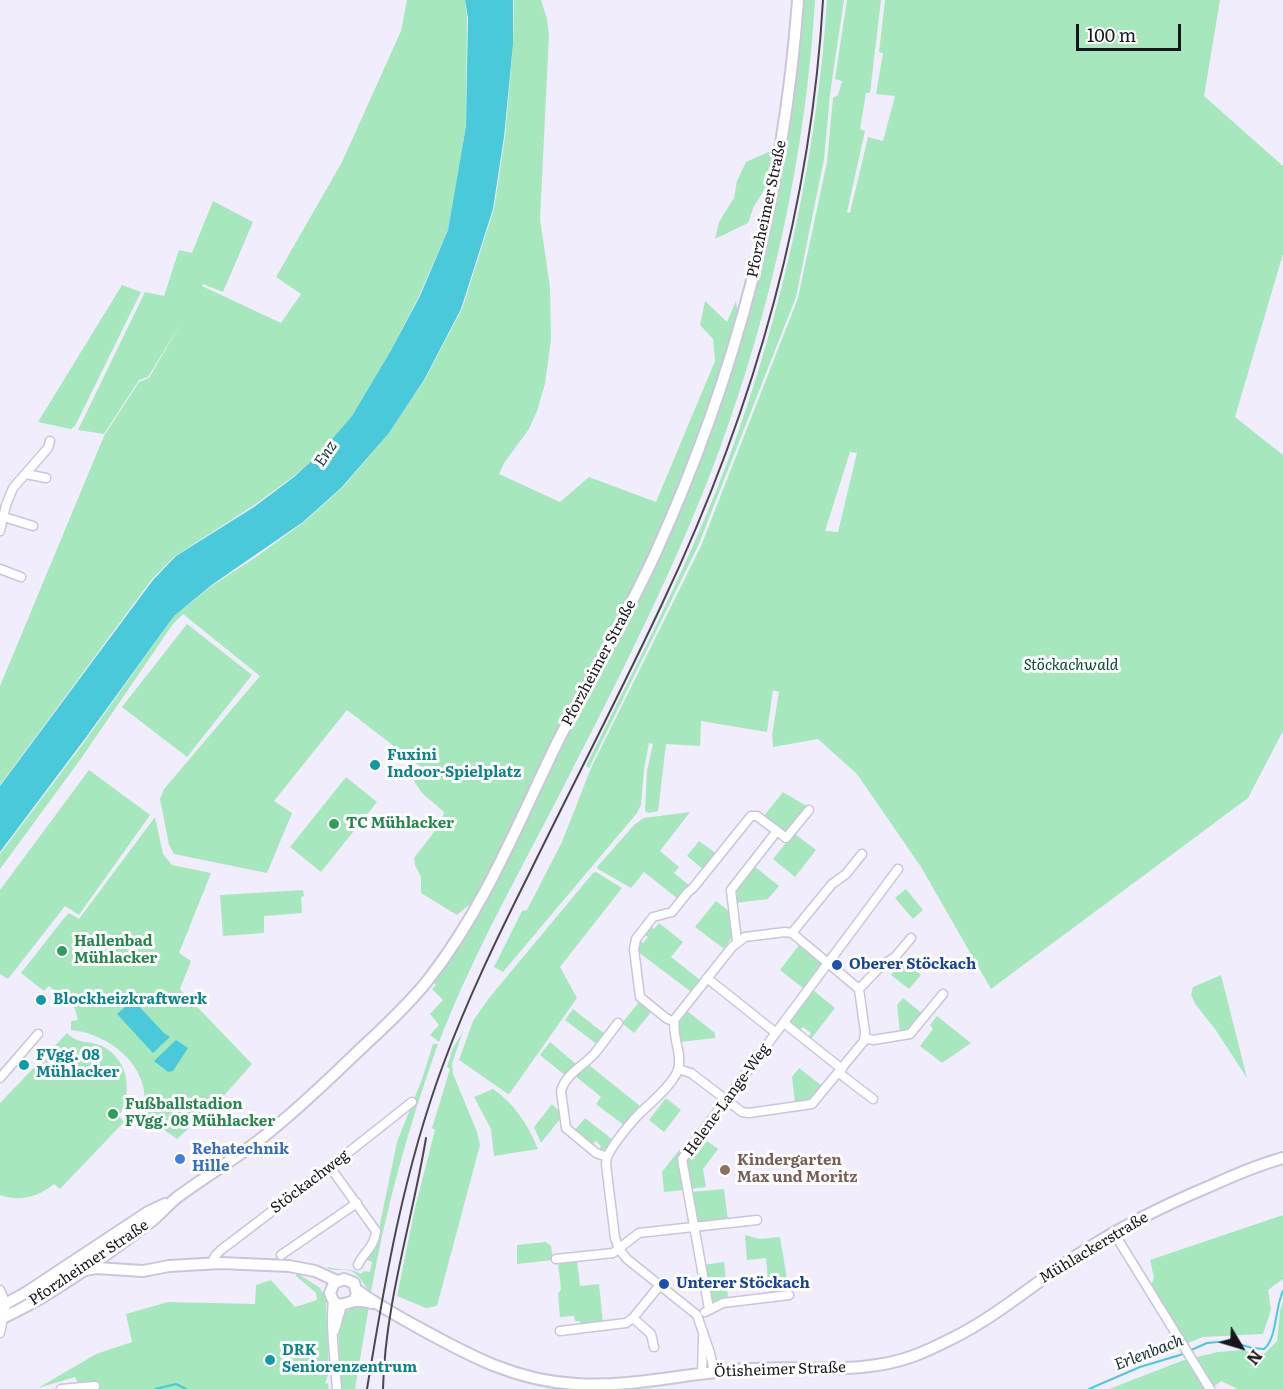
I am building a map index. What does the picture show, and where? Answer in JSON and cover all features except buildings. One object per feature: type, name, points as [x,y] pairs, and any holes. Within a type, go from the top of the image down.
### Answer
[{"type":"main road","name":"Pforzheimer Straße","points":[[2,1312],[31,1303],[72,1277],[154,1220],[174,1200],[271,1131],[403,1008],[442,961],[481,896],[578,702],[638,591],[668,526],[711,418],[745,307],[774,180],[790,88],[798,0]]},
{"type":"main road","name":"Mühlackerstraße","points":[[915,1356],[982,1322],[1072,1258],[1114,1233],[1208,1186],[1264,1163],[1283,1158]]},
{"type":"main road","name":"Pforzheimer Straße","points":[[2,1312],[102,1241],[148,1212],[174,1200]]},
{"type":"main road","points":[[102,1241],[116,1263],[126,1271]]},
{"type":"main road","points":[[72,1277],[96,1268],[143,1271],[169,1266],[212,1263],[289,1266],[302,1269],[334,1285],[338,1303],[355,1295]]},
{"type":"main road","name":"Ötisheimer Straße","points":[[334,1285],[347,1279],[354,1283],[355,1295],[375,1303],[478,1359],[513,1374],[577,1384],[599,1384],[752,1368],[846,1368],[915,1356]]},
{"type":"street","points":[[0,528],[13,488],[48,448],[50,441]]},
{"type":"street","points":[[26,474],[46,478]]},
{"type":"street","points":[[4,517],[33,526]]},
{"type":"street","points":[[0,568],[21,577]]},
{"type":"street","points":[[674,1022],[640,997],[635,941],[653,918],[672,912],[751,816],[757,816],[786,838],[809,810]]},
{"type":"street","points":[[737,941],[731,890],[777,831]]},
{"type":"street","points":[[792,933],[832,884],[846,874],[862,854]]},
{"type":"street","name":"Helene-Lange-Weg","points":[[708,1309],[682,1159],[898,869]]},
{"type":"street","points":[[678,1069],[691,1073],[739,1110],[749,1113],[809,1106],[816,1102],[865,1038],[860,989],[792,933],[745,937],[737,941],[677,1015],[674,1022],[678,1069],[607,1157],[614,1232],[619,1250],[698,1317],[714,1372]]},
{"type":"street","points":[[860,989],[881,966],[895,957],[911,938]]},
{"type":"street","name":"Helene-Lange-Weg","points":[[707,978],[776,1033]]},
{"type":"street","points":[[865,1038],[873,1040],[910,1034],[943,994]]},
{"type":"street","points":[[607,1157],[596,1153],[566,1128],[561,1091],[562,1086],[579,1065],[593,1055],[618,1023]]},
{"type":"street","points":[[784,1023],[873,1099]]},
{"type":"street","points":[[0,1078],[38,1034]]},
{"type":"street","name":"Stöckachweg","points":[[212,1263],[221,1250],[411,1102]]},
{"type":"street","points":[[330,1167],[376,1231],[375,1242],[358,1265]]},
{"type":"street","points":[[281,1255],[357,1203]]},
{"type":"street","points":[[556,1259],[606,1254],[619,1250],[639,1233],[757,1220]]},
{"type":"street","points":[[1114,1233],[1210,1389]]},
{"type":"street","points":[[560,1331],[620,1324],[633,1318],[660,1285]]},
{"type":"street","points":[[0,1290],[2,1312],[0,1333]]},
{"type":"street","points":[[698,1317],[708,1309],[723,1303],[789,1295]]},
{"type":"street","points":[[337,1389],[331,1320],[338,1303]]},
{"type":"street","points":[[633,1318],[651,1334],[654,1347]]},
{"type":"street","points":[[702,1373],[704,1337]]},
{"type":"street","points":[[61,1389],[95,1386]]},
{"type":"green space","points":[[407,0],[465,0],[467,18],[466,126],[448,230],[419,296],[390,352],[352,416],[320,453],[294,476],[253,506],[175,556],[152,579],[0,785],[0,686],[104,436],[139,382],[149,378],[182,321],[148,377],[139,380],[104,434],[78,430],[145,292],[164,296],[179,250],[192,253],[213,201],[253,222],[223,292],[203,284],[202,286],[281,323],[301,294],[276,277],[342,162],[401,31]]},
{"type":"green space","points":[[514,0],[541,0],[549,35],[540,219],[550,287],[551,339],[545,384],[537,411],[529,429],[504,463],[499,474],[560,502],[589,477],[656,502],[715,361],[713,339],[700,325],[705,301],[727,322],[736,301],[738,318],[689,464],[650,554],[474,901],[457,915],[421,893],[421,877],[414,858],[441,823],[444,812],[422,793],[414,781],[421,767],[347,710],[274,801],[292,813],[267,873],[174,854],[169,845],[160,799],[164,789],[260,676],[183,614],[173,624],[80,760],[0,869],[0,854],[85,741],[174,616],[213,585],[304,522],[343,487],[389,433],[424,381],[462,309],[494,209],[505,137],[513,44]]},
{"type":"green space","points":[[802,0],[815,0],[804,115],[795,172],[771,284],[739,394],[704,490],[650,613],[484,940],[439,1042],[430,1035],[439,1025],[430,1014],[443,1000],[432,989],[436,985],[433,982],[458,946],[673,526],[720,407],[750,308],[786,142],[798,65]]},
{"type":"green space","points":[[827,0],[844,0],[830,94],[824,159],[796,297],[698,546],[589,768],[586,766],[699,533],[750,397],[782,286],[795,229],[815,115]]},
{"type":"green space","name":"Stöckachwald","points":[[847,0],[881,0],[870,93],[866,93],[860,129],[865,131],[847,212],[850,213],[868,137],[883,141],[895,96],[876,94],[883,53],[879,52],[885,0],[1220,0],[1204,96],[1283,166],[1283,254],[1235,417],[1283,455],[1283,731],[1248,798],[991,989],[921,867],[857,774],[818,739],[773,747],[772,735],[779,692],[773,690],[767,732],[701,721],[700,746],[666,744],[658,811],[649,813],[645,811],[647,771],[653,744],[649,743],[641,805],[637,813],[503,972],[494,967],[522,911],[527,910],[562,842],[591,768],[701,546],[798,298],[827,162],[833,98],[838,95],[842,81],[835,79]],"holes":[[[850,452],[857,453],[838,532],[825,531]]]},
{"type":"green space","points":[[776,150],[768,184],[754,206],[748,223],[715,239],[719,222],[734,198],[737,181],[746,162]]},
{"type":"green space","points":[[122,285],[141,292],[75,426],[71,429],[38,422]]},
{"type":"green space","points":[[187,624],[252,675],[187,757],[122,707]]},
{"type":"green space","points":[[89,770],[150,815],[79,915],[65,906],[8,979],[0,974],[0,890]]},
{"type":"green space","name":"TC Mühlacker","points":[[346,777],[377,802],[321,872],[290,847]]},
{"type":"green space","points":[[783,792],[808,807],[786,834],[763,817]]},
{"type":"green space","points":[[690,812],[660,851],[679,867],[674,873],[689,885],[678,899],[644,872],[631,888],[598,869],[597,867],[635,824],[644,818]]},
{"type":"green space","points":[[155,817],[163,854],[172,865],[211,873],[179,953],[191,961],[180,989],[252,1064],[220,1100],[177,1139],[143,1115],[144,1094],[141,1079],[127,1058],[118,1049],[95,1036],[71,1030],[71,1021],[78,1020],[74,1006],[65,1000],[69,994],[65,990],[61,995],[49,986],[44,991],[21,973],[69,913],[79,919]]},
{"type":"green space","points":[[794,833],[816,850],[795,877],[773,859]]},
{"type":"green space","points":[[699,841],[717,854],[704,870],[687,856]]},
{"type":"green space","points":[[754,866],[779,886],[768,899],[735,903],[738,888]]},
{"type":"green space","points":[[596,872],[622,888],[560,967],[577,998],[508,1094],[459,1060],[473,1021],[489,998]]},
{"type":"green space","points":[[906,889],[923,910],[913,919],[895,898]]},
{"type":"green space","points":[[303,890],[302,913],[264,916],[264,933],[223,936],[220,895]]},
{"type":"green space","points":[[716,901],[730,912],[732,937],[724,949],[695,927]]},
{"type":"green space","points":[[659,923],[683,942],[671,957],[700,980],[690,991],[637,951],[639,940],[643,943],[648,937],[644,934],[650,926],[654,929]]},
{"type":"green space","points":[[799,945],[823,964],[804,989],[780,970]]},
{"type":"green space","points":[[902,960],[921,975],[909,989],[891,975]]},
{"type":"green space","points":[[1221,975],[1247,1078],[1191,995],[1193,987]]},
{"type":"green space","points":[[813,990],[835,1008],[810,1040],[808,1038],[811,1033],[803,1027],[799,1031],[788,1022]]},
{"type":"green space","points":[[903,998],[923,1014],[910,1030],[900,1034],[897,1005]]},
{"type":"green space","points":[[640,1001],[652,1011],[634,1033],[622,1023]]},
{"type":"green space","points":[[573,1009],[606,1035],[598,1045],[565,1020]]},
{"type":"green space","points":[[687,1011],[715,1033],[715,1038],[680,1042],[679,1023]]},
{"type":"green space","points":[[937,1016],[971,1043],[942,1063],[920,1046],[933,1029],[930,1025]]},
{"type":"green space","points":[[463,1031],[452,1064],[453,1074],[477,1132],[480,1145],[437,1306],[426,1308],[397,1296],[415,1208],[435,1130],[432,1128],[450,1069],[447,1067],[452,1050]]},
{"type":"green space","points":[[67,1033],[80,1041],[102,1046],[118,1059],[126,1077],[127,1087],[119,1116],[124,1122],[60,1189],[54,1184],[28,1197],[15,1198],[0,1195],[0,1103]]},
{"type":"green space","points":[[550,1042],[576,1064],[566,1076],[540,1055]]},
{"type":"green space","points":[[433,1044],[438,1044],[399,1166],[371,1292],[353,1272],[327,1268],[349,1270],[361,1274],[364,1271],[370,1272],[372,1262],[365,1259],[376,1243],[397,1142]]},
{"type":"green space","points":[[589,1065],[640,1106],[625,1126],[596,1104],[601,1097],[574,1075],[581,1067],[585,1070]]},
{"type":"green space","points":[[799,1068],[822,1086],[811,1098],[795,1103],[792,1077]]},
{"type":"green space","points":[[493,1089],[508,1101],[520,1116],[538,1149],[494,1156],[491,1129],[474,1097]]},
{"type":"green space","points":[[666,1098],[681,1110],[664,1132],[649,1120]]},
{"type":"green space","points":[[552,1104],[558,1110],[560,1119],[541,1143],[534,1127]]},
{"type":"green space","points":[[585,1118],[613,1140],[606,1149],[599,1151],[601,1146],[596,1141],[592,1145],[574,1131]]},
{"type":"green space","points":[[707,1141],[718,1149],[703,1169],[706,1187],[691,1189],[686,1160],[690,1154],[695,1157]]},
{"type":"green space","points":[[680,1149],[684,1152],[684,1190],[664,1192],[662,1172]]},
{"type":"green space","points":[[724,1189],[728,1220],[697,1223],[691,1192]]},
{"type":"green space","points":[[1283,1215],[1283,1279],[1268,1290],[1271,1310],[1263,1334],[1203,1337],[1185,1344],[1151,1285],[1154,1278],[1150,1260]]},
{"type":"green space","points":[[745,1235],[760,1239],[780,1237],[789,1290],[769,1292],[766,1258],[747,1260]]},
{"type":"green space","points":[[546,1242],[551,1246],[553,1260],[517,1264],[517,1245]]},
{"type":"green space","points":[[577,1260],[580,1286],[599,1284],[603,1324],[581,1326],[580,1321],[575,1321],[574,1316],[560,1317],[558,1294],[561,1289],[558,1263]]},
{"type":"green space","points":[[724,1262],[728,1297],[710,1302],[703,1265]]},
{"type":"green space","points":[[297,1273],[320,1288],[326,1298],[329,1372],[325,1384],[328,1383],[329,1389],[81,1389],[75,1377],[38,1388],[96,1354],[132,1342],[126,1314],[168,1302],[255,1304],[256,1285],[271,1280],[295,1307],[317,1300],[316,1293],[296,1276]]},
{"type":"green space","points":[[1283,1301],[1283,1389],[1238,1389],[1221,1381],[1211,1389],[1109,1389],[1184,1360],[1218,1352],[1243,1350],[1262,1356],[1277,1341]]},
{"type":"green space","points":[[359,1305],[369,1306],[355,1389],[341,1389],[338,1329],[344,1312]]},
{"type":"water","name":"Enz","points":[[465,0],[513,0],[513,44],[504,137],[493,209],[461,309],[424,380],[389,433],[342,487],[303,522],[213,584],[174,616],[0,852],[0,786],[153,580],[176,556],[254,507],[294,477],[320,453],[352,416],[390,352],[420,296],[448,230],[466,126],[468,18]]},
{"type":"water","points":[[133,1000],[170,1037],[153,1053],[117,1014]]},
{"type":"water","points":[[176,1040],[188,1048],[173,1071],[168,1072],[154,1061]]},
{"type":"waterway","name":"Erlenbach","points":[[1089,1389],[1140,1367],[1180,1355],[1207,1343],[1229,1341],[1264,1349],[1274,1330],[1283,1291]]},
{"type":"waterway","name":"Erlenbach","points":[[155,1389],[176,1384],[186,1389]]},
{"type":"railway","points":[[367,1389],[397,1225],[417,1144],[443,1065],[494,946],[662,604],[694,532],[749,385],[772,310],[791,233],[816,78],[823,0]]},
{"type":"railway","points":[[383,1389],[394,1294],[426,1138]]},
{"type":"place","name":"Fuxini Indoor-Spielplatz","points":[[375,765]]},
{"type":"place","name":"TC Mühlacker","points":[[334,824]]},
{"type":"place","name":"Hallenbad Mühlacker","points":[[62,951]]},
{"type":"place","name":"Oberer Stöckach","points":[[837,965]]},
{"type":"place","name":"Blockheizkraftwerk","points":[[41,1000]]},
{"type":"place","name":"FVgg. 08 Mühlacker","points":[[24,1065]]},
{"type":"place","name":"Fußballstadion FVgg. 08 Mühlacker","points":[[113,1114]]},
{"type":"place","name":"Rehatechnik Hille","points":[[180,1159]]},
{"type":"place","name":"Kindergarten Max und Moritz","points":[[725,1170]]},
{"type":"place","name":"Unterer Stöckach","points":[[664,1284]]},
{"type":"place","name":"DRK Seniorenzentrum","points":[[270,1360]]}]
